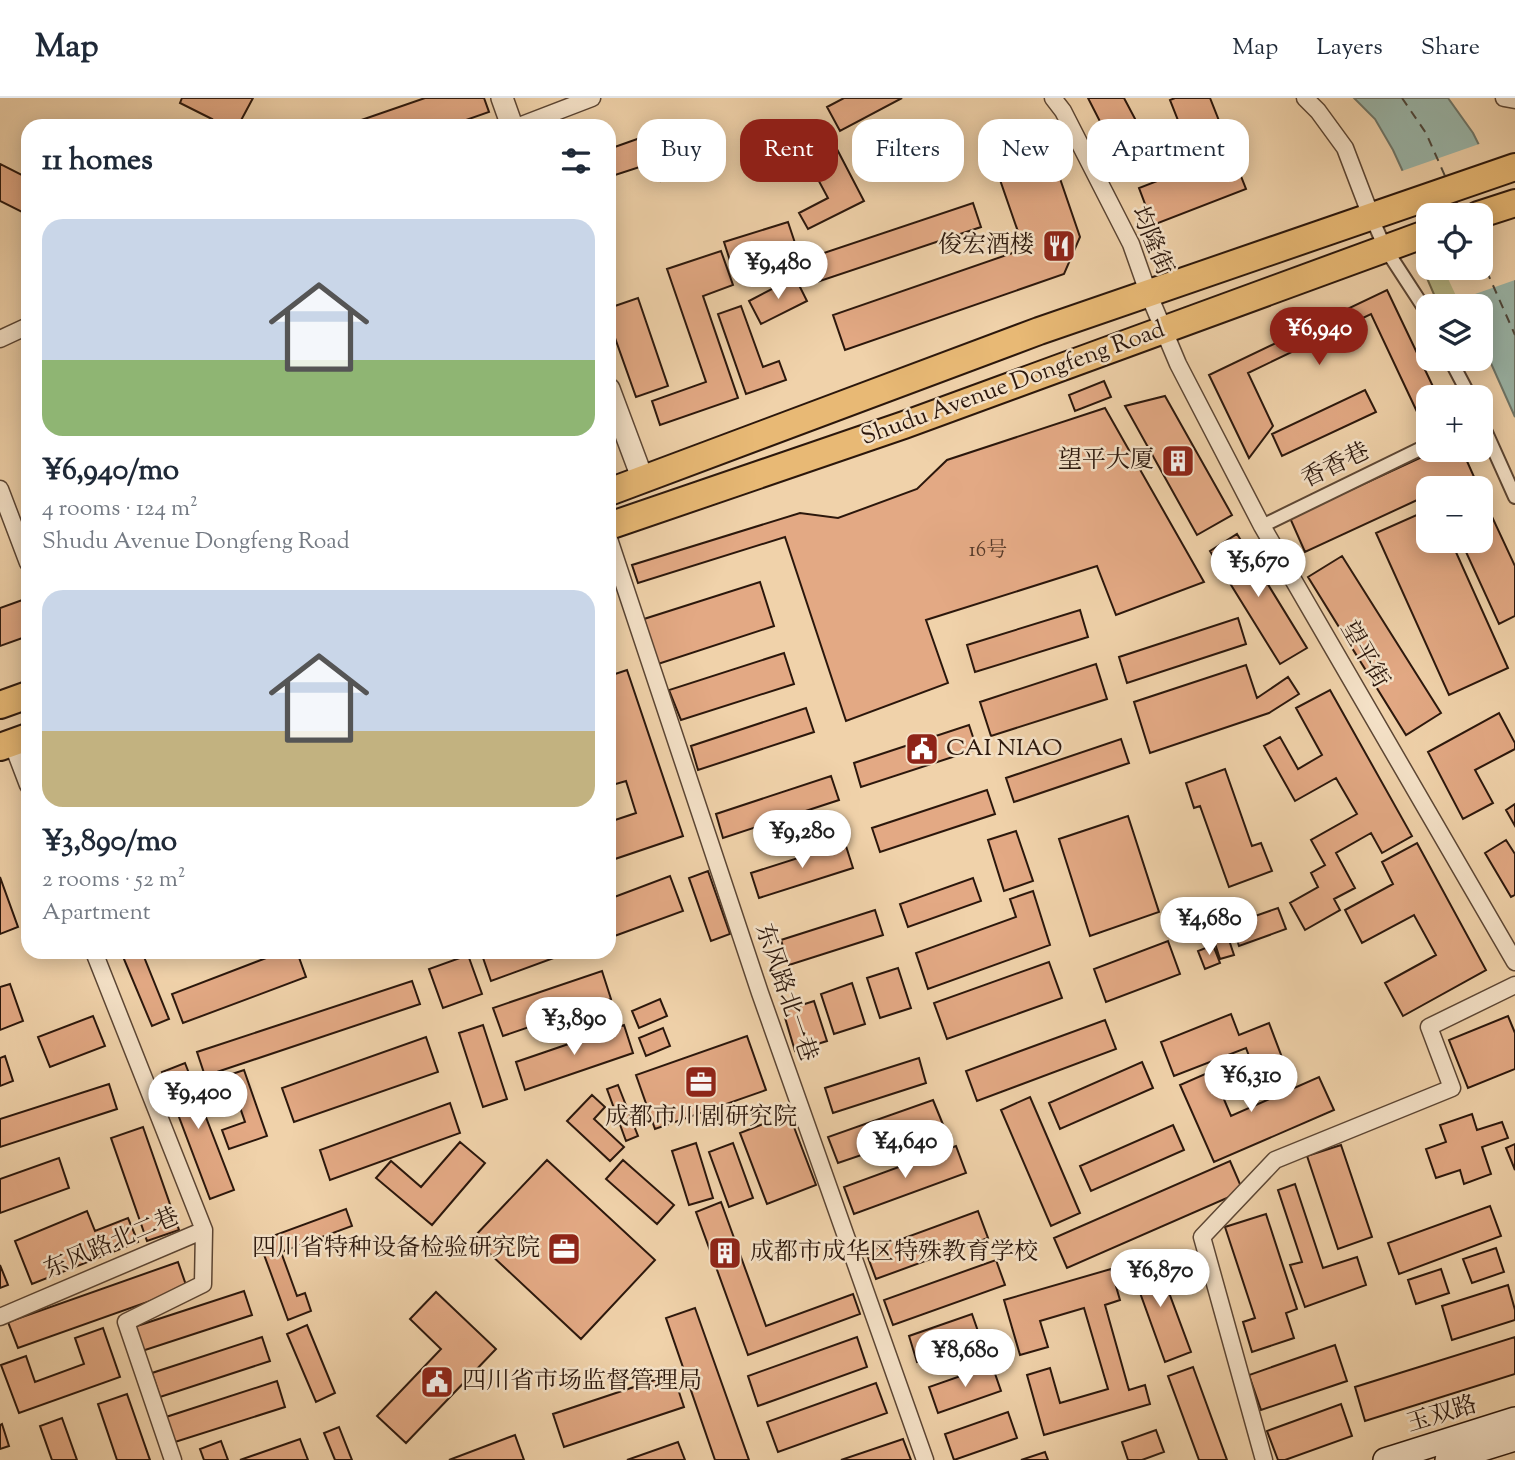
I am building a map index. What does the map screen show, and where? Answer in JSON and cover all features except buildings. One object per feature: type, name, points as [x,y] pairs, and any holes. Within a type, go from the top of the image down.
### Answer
[{"type":"main road","name":"Shudu Avenue Dongfeng Road","points":[[616,490],[1039,331],[1515,167]]},
{"type":"main road","points":[[1493,210],[1515,203]]},
{"type":"main road","name":"Shudu Avenue Dongfeng Road","points":[[616,524],[904,425],[1416,237]]},
{"type":"main road","points":[[0,705],[21,698]]},
{"type":"main road","name":"玉双路","points":[[1385,1460],[1515,1419]]},
{"type":"main road","name":"玉双路","points":[[1447,1460],[1515,1439]]},
{"type":"street","points":[[502,98],[510,119]]},
{"type":"street","points":[[537,119],[592,98]]},
{"type":"street","name":"均隆街","points":[[1053,98],[1063,111],[1131,244],[1163,330]]},
{"type":"street","points":[[1305,98],[1345,148],[1385,248],[1416,296]]},
{"type":"street","points":[[1504,98],[1515,100]]},
{"type":"street","points":[[0,340],[21,330]]},
{"type":"street","name":"望平街","points":[[1163,330],[1262,526],[1515,962]]},
{"type":"street","points":[[616,408],[643,480]]},
{"type":"street","points":[[1493,447],[1515,497]]},
{"type":"street","name":"香香巷","points":[[1262,526],[1416,451]]},
{"type":"street","points":[[0,489],[21,544]]},
{"type":"street","name":"东风路北一巷","points":[[616,560],[764,1006],[925,1460]]},
{"type":"street","points":[[13,742],[21,765]]},
{"type":"street","name":"东风路北二巷","points":[[97,959],[204,1230],[203,1284],[126,1322],[173,1460]]},
{"type":"street","points":[[1264,1460],[1202,1237],[1275,1160],[1452,1088],[1429,1027],[1515,985]]},
{"type":"street","name":"东风路北二巷","points":[[0,1317],[204,1230]]},
{"type":"shaded area","points":[[1354,98],[1448,98],[1473,133],[1515,217],[1515,417],[1493,368],[1493,294],[1459,294],[1452,280],[1493,280],[1493,203],[1417,203],[1375,119]]},
{"type":"shaded area","points":[[1493,275],[1515,286],[1487,294],[1434,294],[1428,280],[1493,280]]},
{"type":"pier","points":[[1482,143],[1515,210],[1515,280],[1475,294],[1455,294],[1449,280],[1493,280],[1493,203],[1416,203],[1416,209],[1399,172]]},
{"type":"ferry route","points":[[1402,98],[1426,133],[1445,176]]},
{"type":"ferry route","points":[[1491,280],[1515,335]]},
{"type":"place","name":"俊宏酒楼","points":[[1059,246]]},
{"type":"place","name":"望平大厦","points":[[1178,461]]},
{"type":"place","name":"CAI NIAO","points":[[922,749]]},
{"type":"place","name":"成都市川剧研究院","points":[[701,1082]]},
{"type":"place","name":"四川省特种设备检验研究院","points":[[564,1249]]},
{"type":"place","name":"成都市成华区特殊教育学校","points":[[725,1253]]},
{"type":"place","name":"四川省市场监督管理局","points":[[437,1382]]}]
